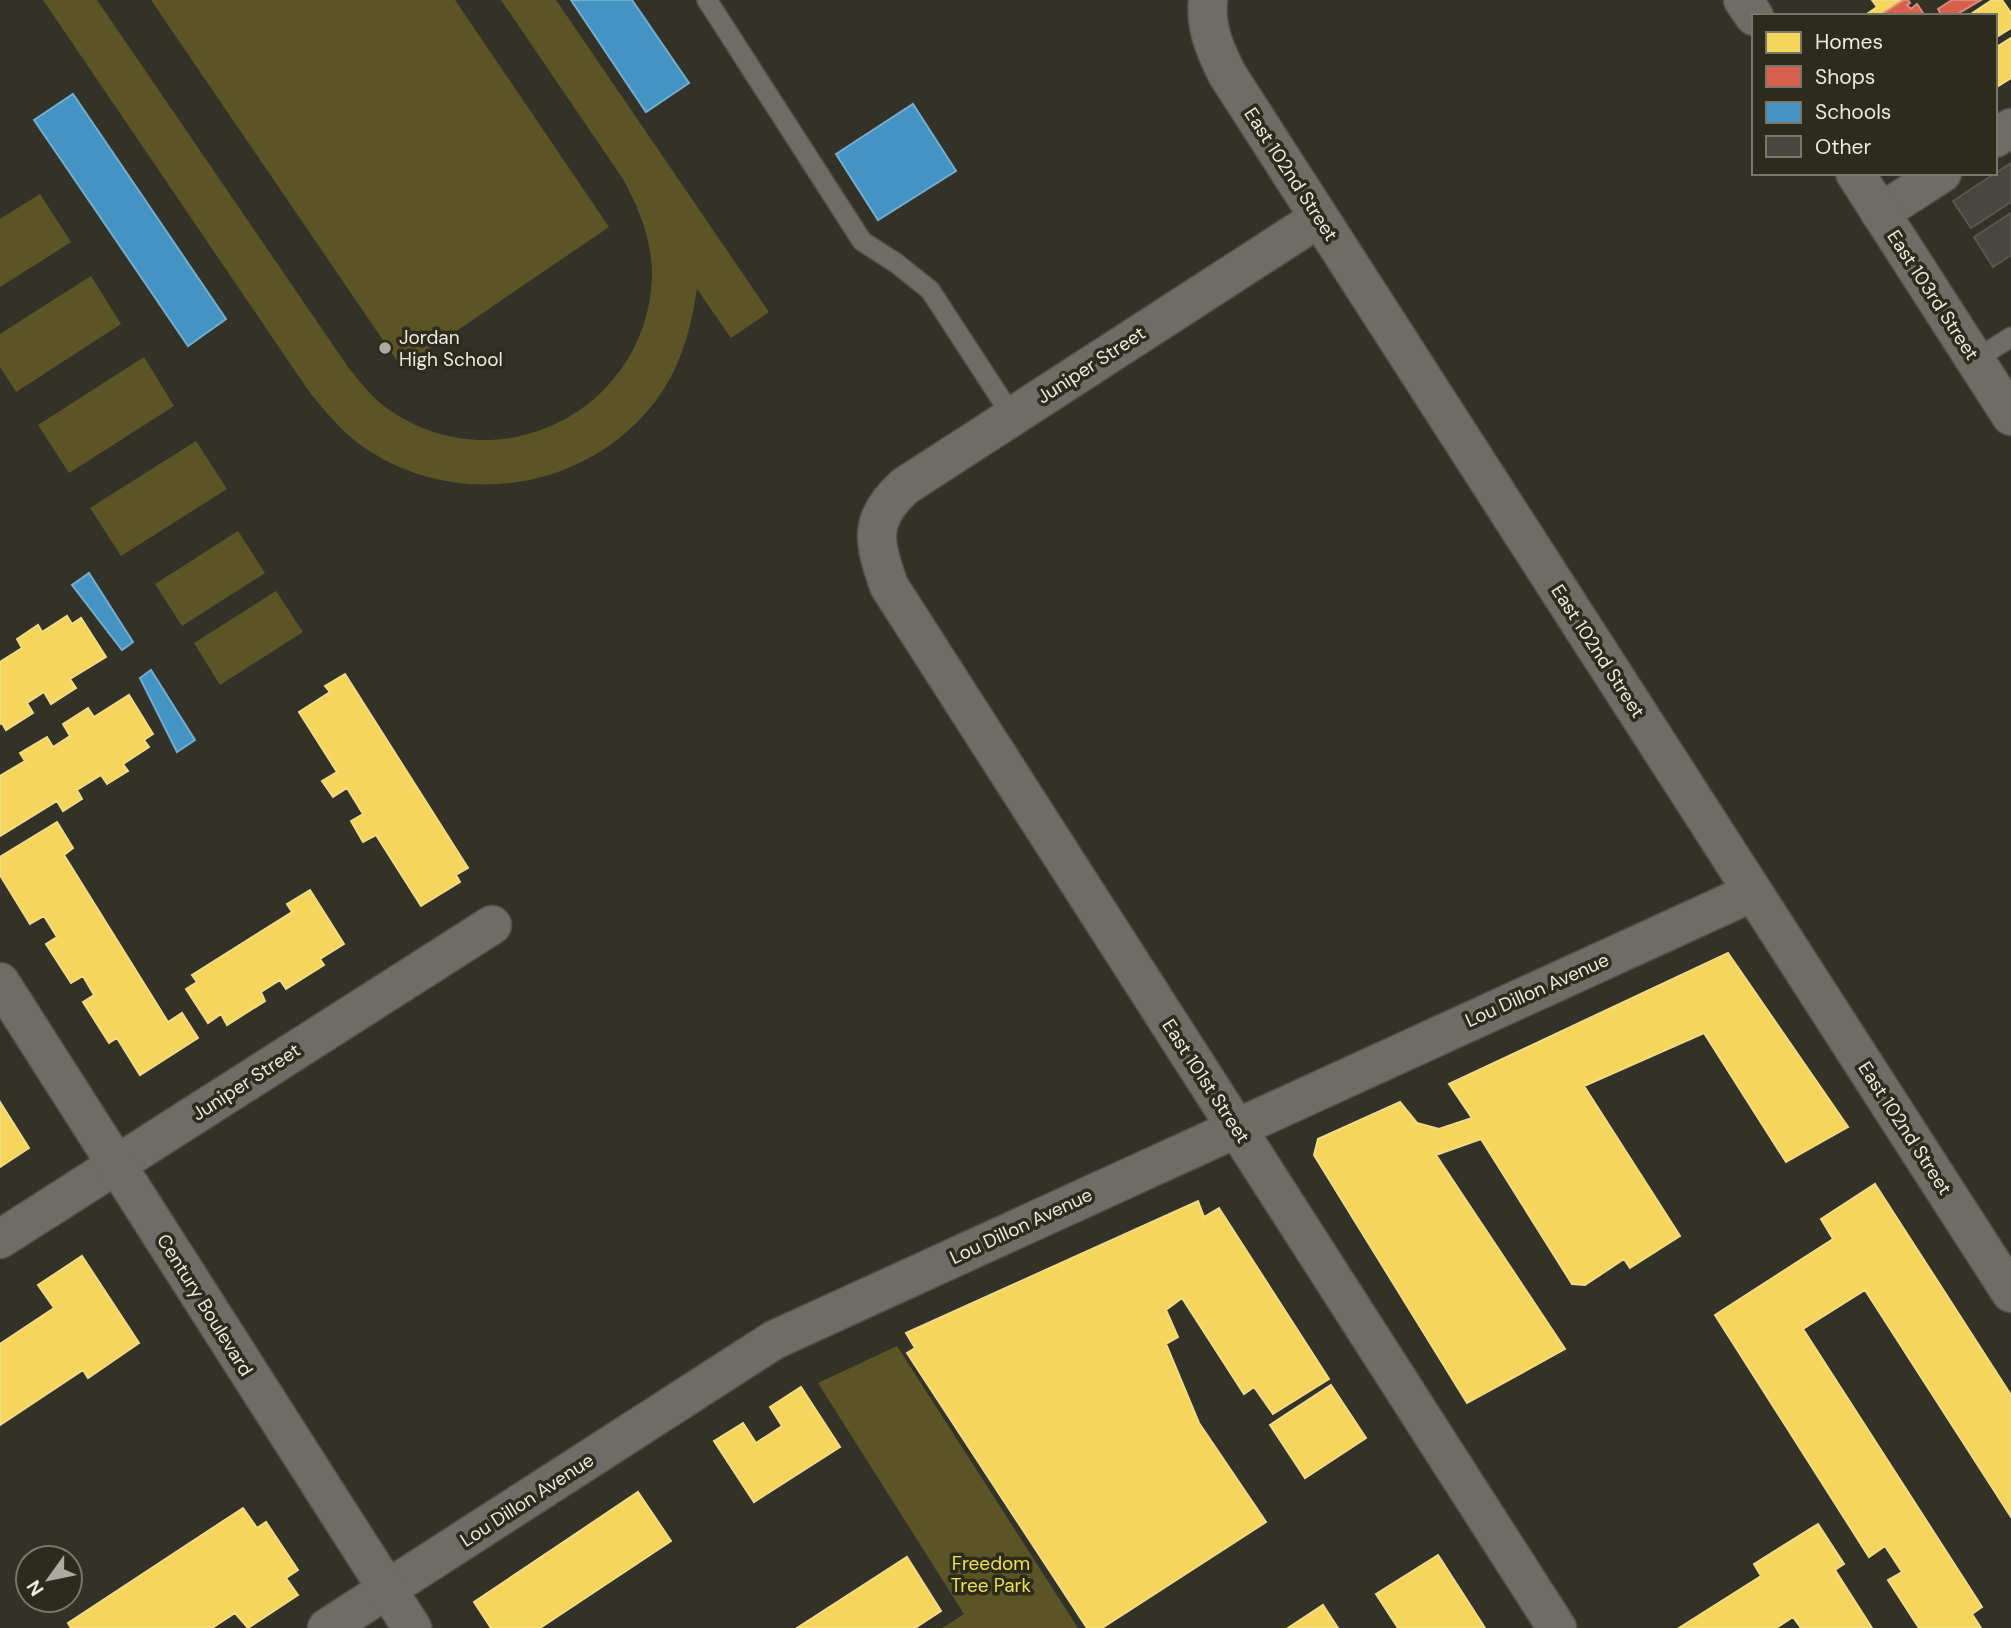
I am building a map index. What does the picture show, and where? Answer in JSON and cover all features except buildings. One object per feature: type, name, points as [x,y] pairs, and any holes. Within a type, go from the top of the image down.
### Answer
[{"type":"street","name":"East 102nd Street","points":[[1208,0],[1210,34],[1227,74],[2011,1293]]},
{"type":"street","name":"East 103rd Street","points":[[1856,175],[2011,416]]},
{"type":"street","points":[[1880,213],[1939,175]]},
{"type":"street","name":"Juniper Street","points":[[877,525],[887,502],[905,486],[1319,218]]},
{"type":"street","name":"East 101st Street","points":[[877,525],[879,555],[889,586],[1557,1628]]},
{"type":"street","name":"Lou Dillon Avenue","points":[[327,1628],[774,1340],[1753,892]]},
{"type":"street","name":"Juniper Street","points":[[0,1239],[492,925]]},
{"type":"street","name":"Century Boulevard","points":[[0,982],[412,1628]]},
{"type":"lane","points":[[707,0],[862,241],[930,290],[1012,416]]},
{"type":"lane","points":[[1975,360],[2011,337]]},
{"type":"green space","points":[[43,0],[97,0],[348,367],[382,405],[429,430],[471,439],[513,437],[553,425],[589,403],[618,373],[640,335],[651,291],[649,247],[642,219],[630,192],[501,0],[556,0],[769,312],[731,338],[697,289],[684,347],[673,374],[657,399],[629,430],[595,454],[559,472],[519,482],[479,484],[438,479],[399,467],[354,440],[310,393]]},
{"type":"green space","points":[[151,0],[455,0],[609,227],[402,368]]},
{"type":"green space","points":[[40,194],[71,242],[0,287],[0,219]]},
{"type":"green space","points":[[91,276],[121,324],[16,392],[0,367],[0,334]]},
{"type":"green space","points":[[144,357],[174,406],[69,473],[38,425]]},
{"type":"green space","points":[[196,441],[227,489],[121,556],[90,508]]},
{"type":"green space","points":[[238,531],[265,573],[182,626],[155,584]]},
{"type":"green space","points":[[276,591],[303,632],[220,685],[194,643]]},
{"type":"green space","name":"Freedom Tree Park","points":[[897,1346],[1078,1628],[942,1628],[964,1614],[818,1383]]},
{"type":"place","name":"Jordan High School","points":[[385,348]]}]
